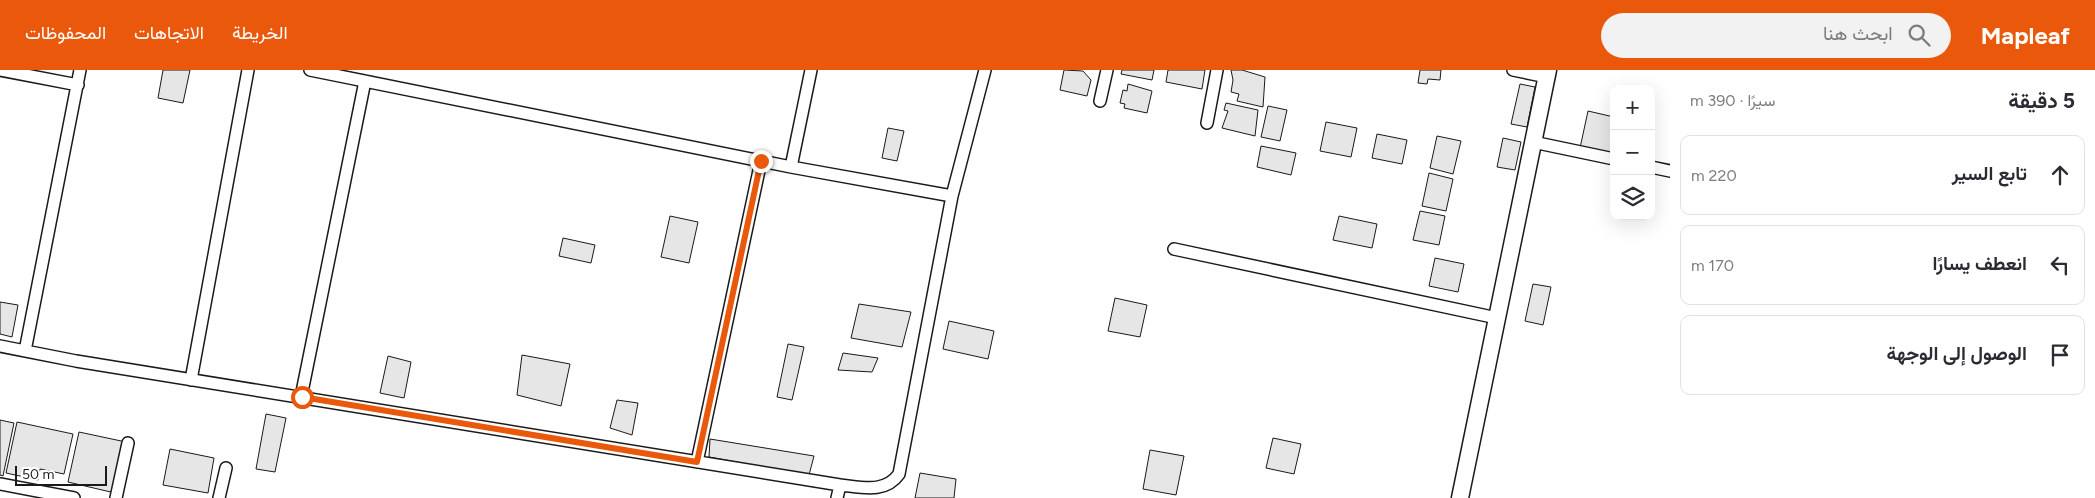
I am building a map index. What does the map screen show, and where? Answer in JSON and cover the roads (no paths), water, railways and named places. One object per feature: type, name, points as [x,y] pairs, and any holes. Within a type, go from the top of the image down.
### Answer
[{"type":"main road","points":[[1460,498],[1547,73]]},
{"type":"street","points":[[0,70],[78,85]]},
{"type":"street","points":[[25,351],[80,70]]},
{"type":"street","points":[[191,380],[248,70]]},
{"type":"street","points":[[310,70],[791,167],[952,196]]},
{"type":"street","points":[[791,167],[811,70]]},
{"type":"street","points":[[0,346],[191,380],[840,486],[878,488],[894,481],[899,474],[952,196],[984,70]]},
{"type":"street","points":[[1100,101],[1107,70]]},
{"type":"street","points":[[1207,123],[1217,70]]},
{"type":"street","points":[[1513,70],[1547,73]]},
{"type":"street","points":[[302,397],[365,81]]},
{"type":"street","points":[[1533,142],[1610,158]]},
{"type":"street","points":[[697,462],[761,161]]},
{"type":"street","points":[[1655,168],[1670,171]]},
{"type":"street","points":[[1174,248],[1498,318]]},
{"type":"street","points":[[116,498],[128,443]]},
{"type":"street","points":[[219,498],[226,468]]},
{"type":"street","points":[[0,484],[74,498]]},
{"type":"street","points":[[837,498],[840,486]]}]
